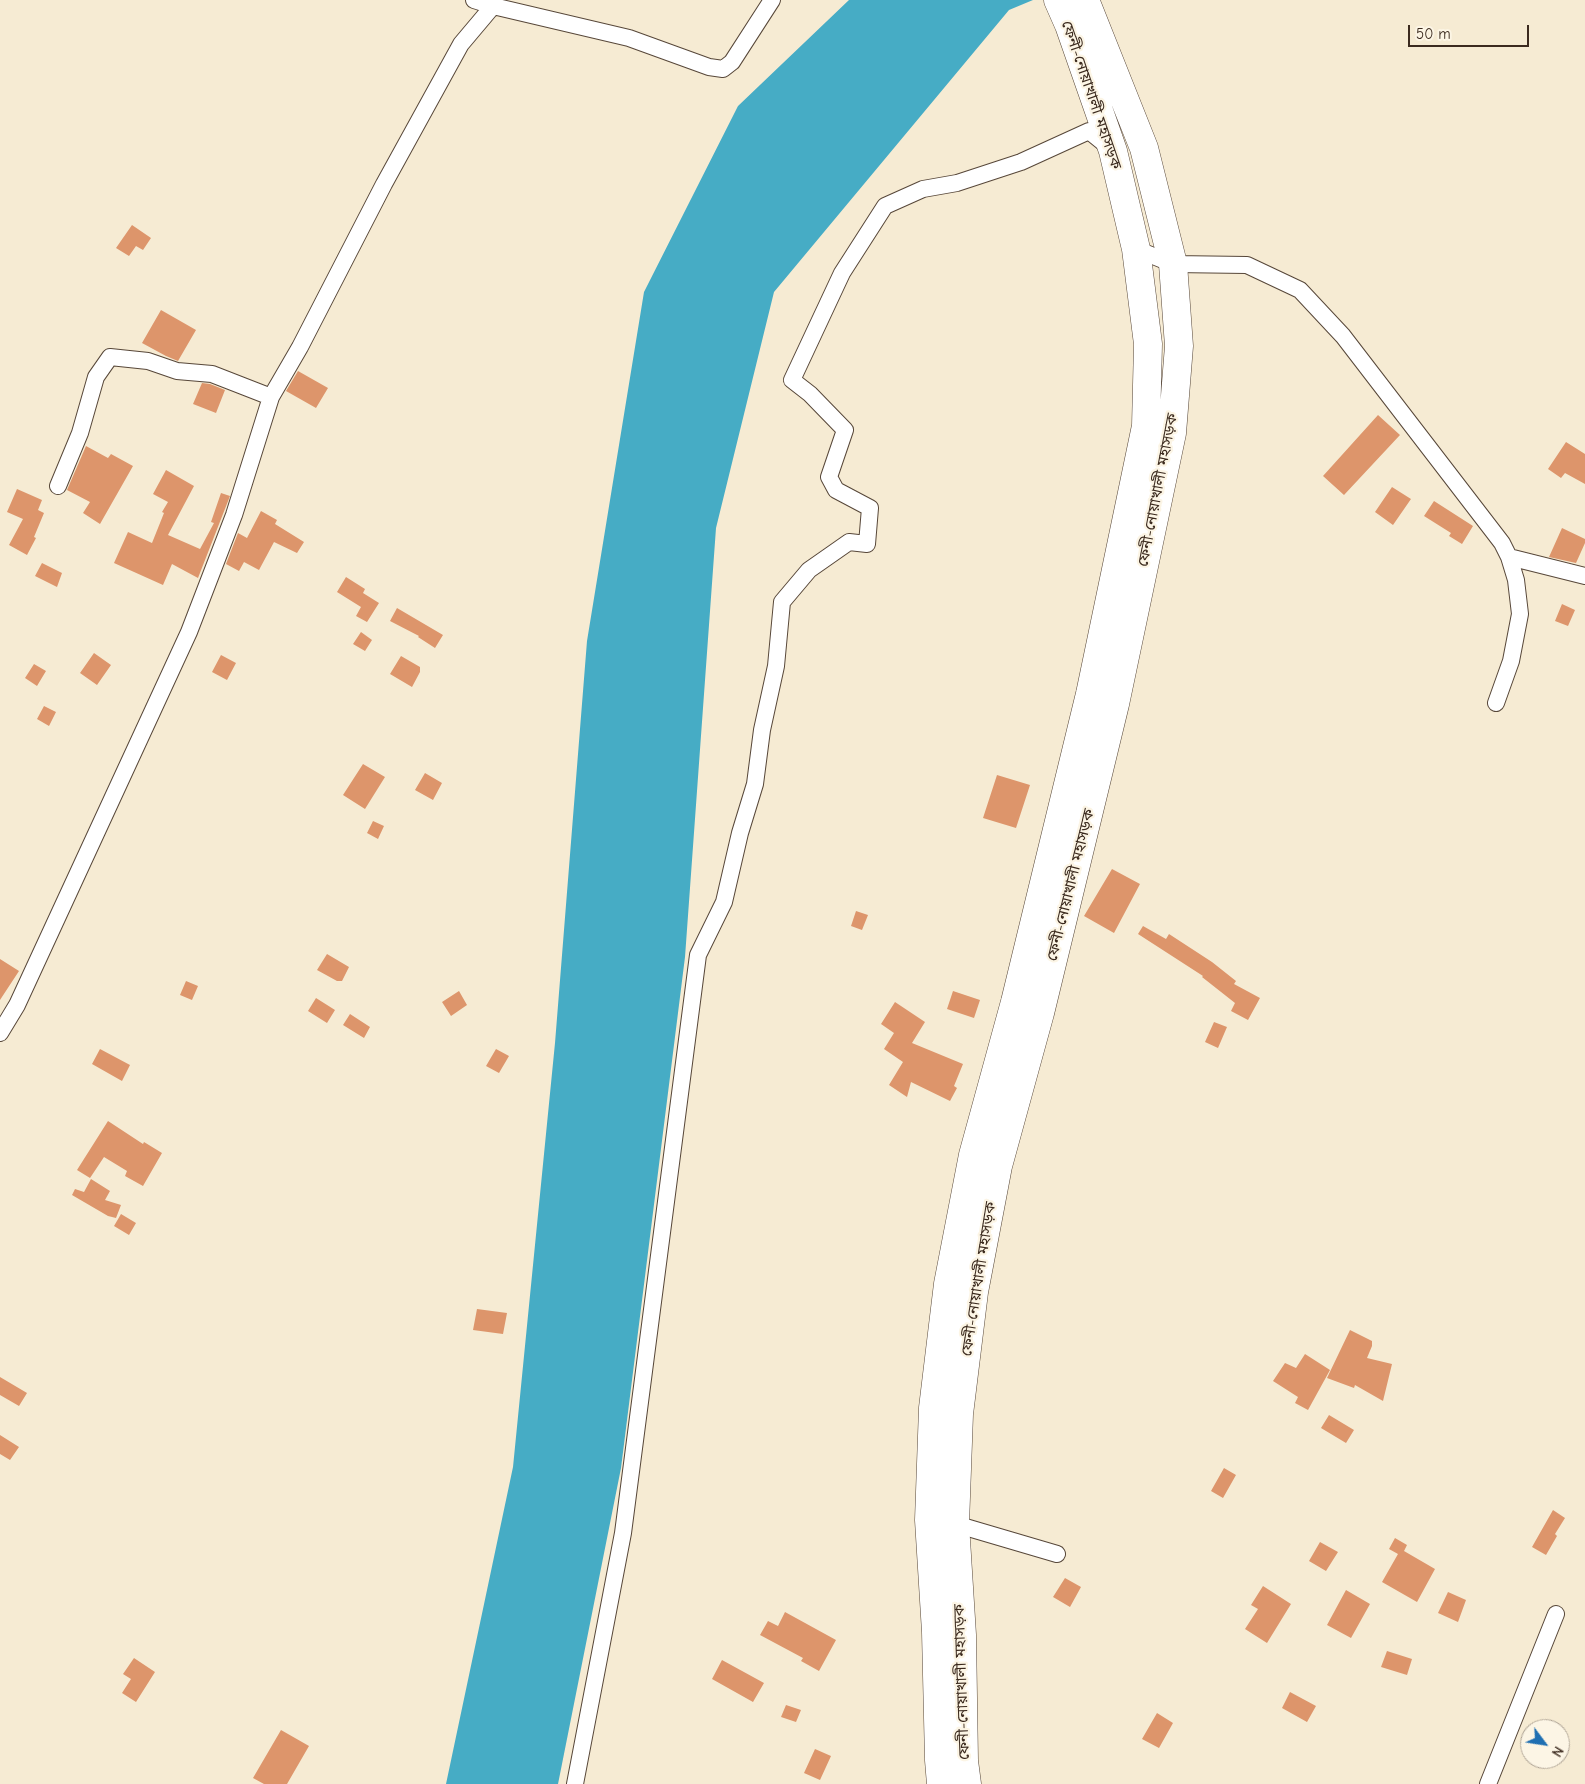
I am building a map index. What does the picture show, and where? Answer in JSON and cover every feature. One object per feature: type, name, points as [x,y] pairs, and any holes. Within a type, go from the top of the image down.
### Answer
[{"type":"highway","name":"ফেনী-নোয়াখালী মহাসড়ক","points":[[967,1784],[964,1761],[962,1635],[954,1524],[959,1414],[972,1310],[998,1166],[1040,1013],[1115,704],[1172,433],[1179,346],[1173,264],[1144,148],[1082,13],[1058,0]]},
{"type":"highway","name":"ফেনী-নোয়াখালী মহাসড়ক","points":[[942,1784],[939,1760],[936,1632],[930,1505],[933,1408],[947,1293],[973,1155],[1015,1002],[1090,694],[1146,426],[1148,344],[1136,249],[1082,13]]},
{"type":"street","points":[[474,0],[629,38],[709,67],[723,69],[732,62],[772,0]]},
{"type":"street","points":[[0,1033],[17,1005],[189,632],[234,514],[271,397],[300,347],[384,184],[461,44],[493,6]]},
{"type":"street","points":[[576,1784],[622,1533],[698,955],[724,902],[740,834],[755,784],[762,730],[776,666],[782,602],[809,570],[849,542],[867,544],[870,508],[836,490],[829,476],[845,430],[810,394],[792,380],[842,273],[885,206],[923,188],[957,183],[1021,162],[1089,132],[1113,151]]},
{"type":"street","points":[[1136,249],[1173,264],[1246,266],[1300,290],[1343,336],[1502,543],[1509,557],[1516,580],[1520,614],[1511,661],[1496,703]]},
{"type":"street","points":[[58,486],[80,433],[96,377],[110,357],[148,361],[177,371],[212,374],[271,397]]},
{"type":"street","points":[[1509,557],[1585,576]]},
{"type":"street","points":[[930,1505],[954,1524],[1058,1554]]},
{"type":"street","points":[[1488,1784],[1556,1614]]},
{"type":"water","points":[[849,0],[1033,0],[1009,10],[774,292],[716,528],[685,957],[621,1468],[558,1784],[446,1784],[513,1467],[555,1043],[587,641],[644,292],[738,106]]},
{"type":"building","points":[[132,225],[151,238],[143,250],[136,246],[129,256],[116,248]]},
{"type":"building","points":[[161,310],[196,330],[178,361],[142,343]]},
{"type":"building","points":[[298,371],[328,388],[316,408],[286,391]]},
{"type":"building","points":[[202,383],[225,390],[216,413],[193,404]]},
{"type":"building","points":[[1378,415],[1400,435],[1344,495],[1323,476]]},
{"type":"building","points":[[1566,442],[1585,454],[1585,484],[1565,473],[1561,478],[1548,469]]},
{"type":"building","points":[[86,446],[108,458],[111,454],[133,466],[100,524],[83,513],[90,502],[67,490]]},
{"type":"building","points":[[166,470],[194,486],[168,535],[200,549],[214,523],[211,522],[221,493],[230,496],[198,578],[172,564],[163,585],[114,563],[128,532],[152,543],[164,513],[162,512],[168,502],[153,494]]},
{"type":"building","points":[[1392,487],[1411,499],[1393,525],[1375,512]]},
{"type":"building","points":[[17,489],[42,500],[38,510],[44,513],[34,537],[36,538],[27,555],[9,545],[23,519],[7,512]]},
{"type":"building","points":[[1434,501],[1473,526],[1462,544],[1449,536],[1451,533],[1424,516]]},
{"type":"building","points":[[261,511],[277,520],[275,524],[304,542],[297,553],[274,542],[259,570],[244,562],[239,571],[226,564],[238,533],[247,538]]},
{"type":"building","points":[[1562,528],[1585,539],[1576,563],[1549,557]]},
{"type":"building","points":[[42,563],[62,573],[57,587],[35,576]]},
{"type":"building","points":[[346,577],[365,589],[363,593],[379,603],[367,622],[356,616],[361,607],[337,592]]},
{"type":"building","points":[[1562,604],[1575,610],[1568,626],[1555,621]]},
{"type":"building","points":[[397,608],[443,635],[435,648],[419,636],[390,621]]},
{"type":"building","points":[[361,632],[372,640],[365,651],[353,644]]},
{"type":"building","points":[[94,653],[111,665],[97,685],[80,673]]},
{"type":"building","points":[[221,655],[236,663],[227,680],[212,672]]},
{"type":"building","points":[[401,656],[420,667],[420,672],[412,687],[390,674]]},
{"type":"building","points":[[34,664],[46,671],[37,686],[25,678]]},
{"type":"building","points":[[44,706],[56,712],[49,726],[37,719]]},
{"type":"building","points":[[363,764],[385,777],[365,809],[343,795]]},
{"type":"building","points":[[425,773],[442,783],[433,800],[415,790]]},
{"type":"building","points":[[997,775],[1030,785],[1016,828],[983,818]]},
{"type":"building","points":[[373,821],[384,826],[378,839],[367,833]]},
{"type":"building","points":[[1112,869],[1140,884],[1114,933],[1084,916]]},
{"type":"building","points":[[856,911],[868,915],[862,930],[851,926]]},
{"type":"building","points":[[1143,926],[1166,939],[1169,934],[1212,962],[1236,981],[1234,984],[1260,998],[1248,1020],[1231,1011],[1235,1003],[1203,976],[1138,934]]},
{"type":"building","points":[[327,954],[349,967],[342,981],[337,981],[317,970]]},
{"type":"building","points":[[0,959],[19,971],[0,1000]]},
{"type":"building","points":[[186,981],[198,986],[192,1000],[180,995]]},
{"type":"building","points":[[459,991],[467,1005],[451,1016],[442,1002]]},
{"type":"building","points":[[953,991],[980,1000],[974,1018],[947,1009]]},
{"type":"building","points":[[316,998],[335,1010],[327,1023],[308,1011]]},
{"type":"building","points":[[895,1002],[925,1022],[912,1043],[963,1064],[954,1086],[957,1088],[950,1101],[911,1082],[907,1097],[889,1085],[903,1062],[884,1049],[894,1033],[881,1024]]},
{"type":"building","points":[[350,1014],[370,1027],[364,1038],[343,1025]]},
{"type":"building","points":[[1214,1022],[1227,1027],[1218,1048],[1205,1042]]},
{"type":"building","points":[[100,1049],[130,1065],[122,1081],[92,1064]]},
{"type":"building","points":[[496,1049],[509,1056],[499,1073],[486,1066]]},
{"type":"building","points":[[108,1121],[143,1144],[144,1142],[162,1153],[143,1186],[125,1176],[127,1171],[104,1157],[90,1178],[77,1170]]},
{"type":"building","points":[[91,1179],[110,1191],[105,1200],[121,1205],[116,1218],[108,1216],[72,1195],[75,1189],[84,1192]]},
{"type":"building","points":[[121,1214],[136,1223],[129,1235],[114,1226]]},
{"type":"building","points":[[477,1309],[507,1313],[503,1334],[473,1330]]},
{"type":"building","points":[[1350,1330],[1372,1341],[1367,1358],[1392,1364],[1383,1401],[1355,1385],[1354,1388],[1327,1378]]},
{"type":"building","points":[[1305,1354],[1330,1370],[1308,1410],[1295,1403],[1298,1397],[1273,1381],[1285,1363],[1296,1368]]},
{"type":"building","points":[[0,1377],[27,1393],[19,1406],[0,1395]]},
{"type":"building","points":[[1329,1415],[1354,1430],[1346,1443],[1321,1428]]},
{"type":"building","points":[[0,1435],[19,1447],[10,1460],[0,1454]]},
{"type":"building","points":[[1224,1468],[1236,1475],[1223,1498],[1211,1491]]},
{"type":"building","points":[[1553,1510],[1565,1518],[1555,1534],[1557,1536],[1546,1555],[1532,1547]]},
{"type":"building","points":[[1395,1538],[1407,1545],[1404,1551],[1435,1569],[1417,1602],[1382,1582],[1398,1554],[1389,1549]]},
{"type":"building","points":[[1320,1542],[1338,1552],[1326,1571],[1309,1561]]},
{"type":"building","points":[[1065,1578],[1081,1587],[1070,1607],[1053,1597]]},
{"type":"building","points":[[1263,1586],[1291,1604],[1267,1643],[1245,1629],[1258,1609],[1251,1605]]},
{"type":"building","points":[[1346,1590],[1370,1604],[1351,1638],[1327,1625]]},
{"type":"building","points":[[1448,1592],[1466,1600],[1458,1622],[1438,1613]]},
{"type":"building","points":[[785,1612],[836,1640],[819,1671],[801,1661],[803,1658],[760,1635],[768,1621],[778,1626]]},
{"type":"building","points":[[1387,1651],[1412,1659],[1407,1675],[1381,1667]]},
{"type":"building","points":[[134,1658],[155,1672],[136,1702],[122,1693],[131,1679],[123,1674]]},
{"type":"building","points":[[722,1660],[764,1683],[753,1702],[712,1679]]},
{"type":"building","points":[[1290,1692],[1316,1706],[1307,1722],[1282,1708]]},
{"type":"building","points":[[786,1705],[801,1710],[796,1722],[781,1717]]},
{"type":"building","points":[[1157,1713],[1173,1723],[1159,1748],[1142,1739]]},
{"type":"building","points":[[281,1730],[309,1746],[287,1784],[264,1784],[253,1778]]},
{"type":"building","points":[[815,1749],[831,1756],[820,1780],[804,1773]]}]
